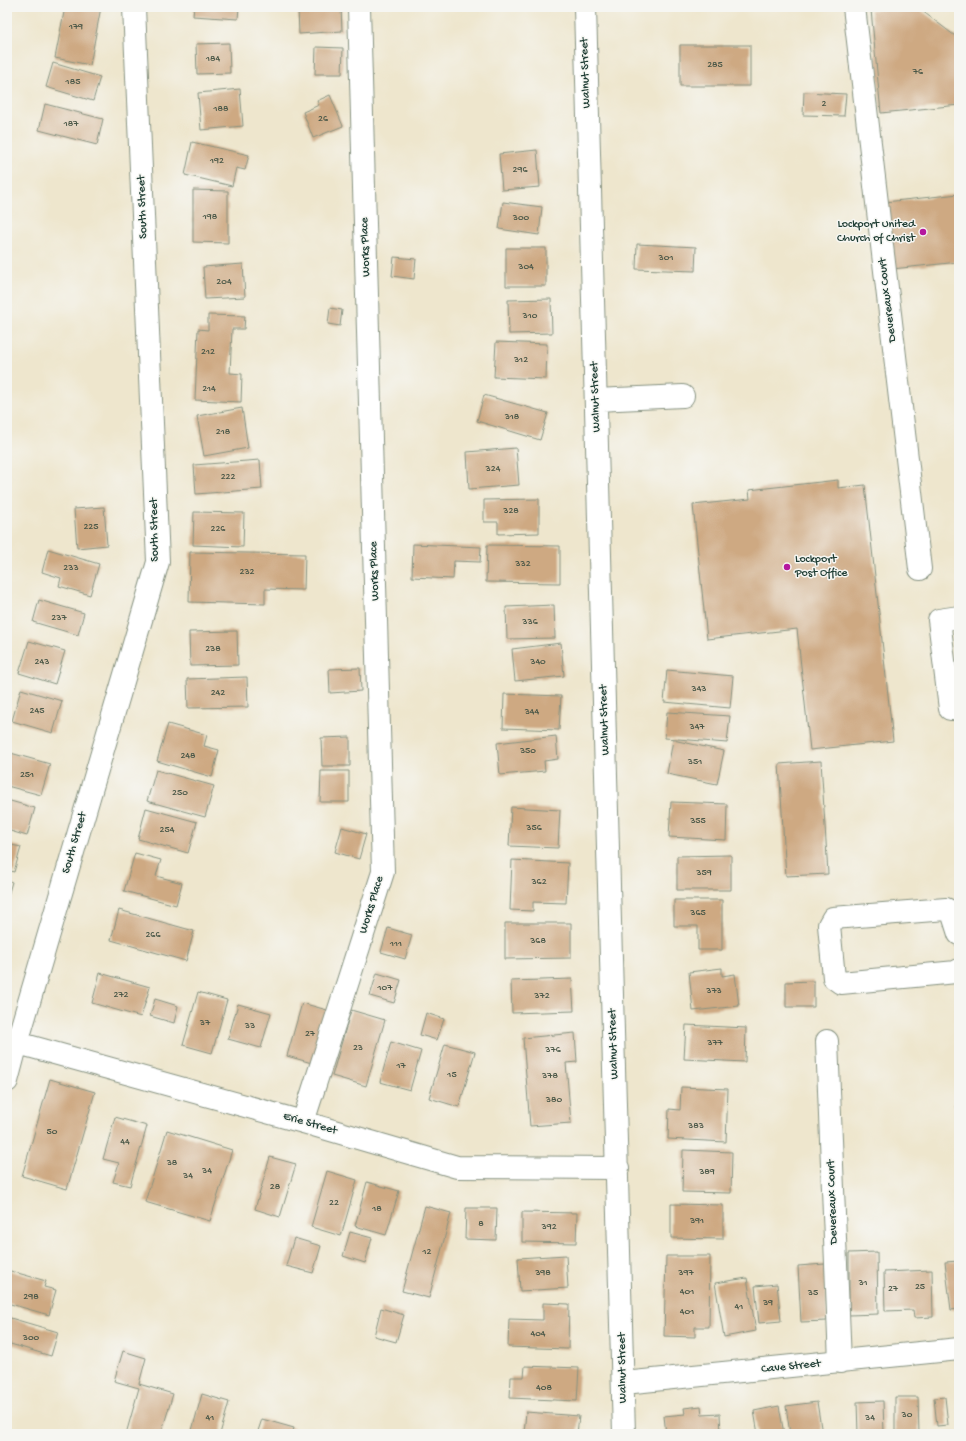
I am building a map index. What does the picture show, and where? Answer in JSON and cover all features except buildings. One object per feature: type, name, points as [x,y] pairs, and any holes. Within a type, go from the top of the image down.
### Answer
[{"type":"street","name":"South Street","points":[[7,1081],[12,1042],[158,562],[134,7]]},
{"type":"street","name":"Works Place","points":[[303,1122],[383,872],[359,7]]},
{"type":"street","name":"Walnut Street","points":[[585,7],[624,1383],[624,1434]]},
{"type":"street","name":"Devereaux Court","points":[[854,7],[920,569]]},
{"type":"street","points":[[596,400],[683,396]]},
{"type":"street","points":[[959,617],[939,620],[950,710],[959,709]]},
{"type":"street","points":[[959,934],[952,912],[946,909],[833,918],[829,925],[834,978],[841,983],[956,972],[959,970]]},
{"type":"street","name":"Devereaux Court","points":[[827,1041],[840,1362]]},
{"type":"street","name":"Erie Street","points":[[12,1042],[303,1122],[457,1167],[618,1168]]},
{"type":"street","name":"Cave Street","points":[[624,1383],[959,1349]]},
{"type":"place","name":"Lockport United Church of Christ","points":[[923,232]]},
{"type":"place","name":"Lockport Post Office","points":[[787,567]]}]
